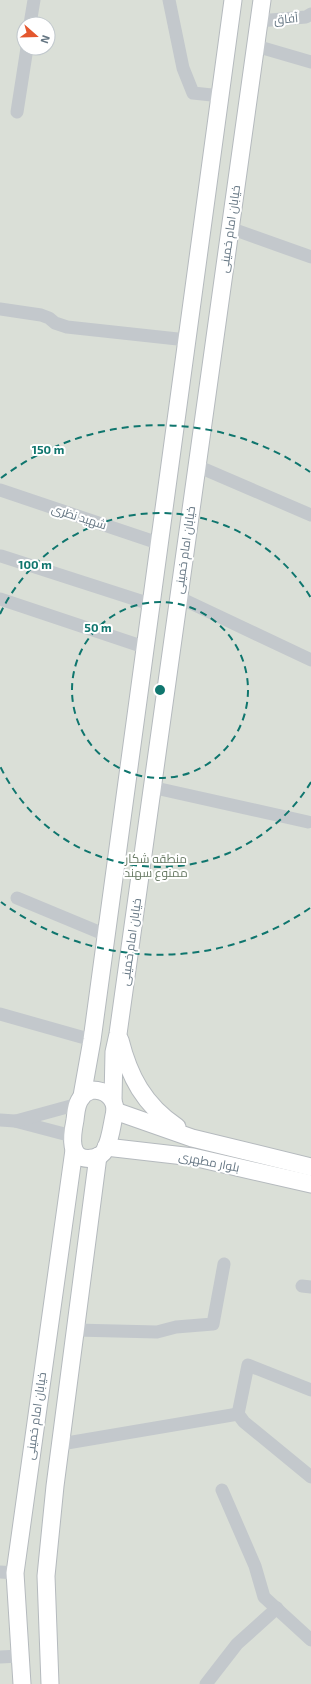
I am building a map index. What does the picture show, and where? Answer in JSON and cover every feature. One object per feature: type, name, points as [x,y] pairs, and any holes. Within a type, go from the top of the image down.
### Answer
[{"type":"main road","points":[[80,1100],[92,1040],[158,543],[221,96],[232,0]]},
{"type":"main road","name":"خیابان امام خمینی","points":[[102,1152],[114,1106],[114,1052],[118,1034],[262,0]]},
{"type":"main road","points":[[118,1034],[127,1066],[142,1095],[164,1119],[192,1138]]},
{"type":"main road","name":"بلوار مطهری","points":[[80,1100],[92,1090],[98,1090],[104,1092],[114,1106],[192,1138],[311,1167]]},
{"type":"main road","name":"خیابان امام خمینی","points":[[22,1684],[20,1656],[7,1573],[80,1100]]},
{"type":"main road","name":"بلوار مطهری","points":[[73,1143],[84,1157],[102,1152],[193,1157],[311,1184]]},
{"type":"main road","points":[[50,1684],[46,1576],[55,1486],[75,1330],[102,1152]]},
{"type":"street","points":[[31,16],[34,0]]},
{"type":"street","points":[[170,0],[183,68],[193,93],[221,96]]},
{"type":"street","name":"آفاق","points":[[259,21],[306,17],[311,14]]},
{"type":"street","points":[[256,46],[311,62]]},
{"type":"street","points":[[17,112],[26,56]]},
{"type":"street","points":[[230,228],[311,257]]},
{"type":"street","points":[[0,309],[41,315],[49,318],[55,323],[67,327],[187,340]]},
{"type":"street","points":[[197,466],[311,515]]},
{"type":"street","name":"شهید نظری","points":[[0,490],[158,543]]},
{"type":"street","points":[[1,556],[150,604]]},
{"type":"street","points":[[178,597],[311,660]]},
{"type":"street","points":[[0,599],[144,647]]},
{"type":"street","points":[[152,787],[308,822]]},
{"type":"street","points":[[17,898],[106,936]]},
{"type":"street","points":[[0,1014],[92,1040]]},
{"type":"street","points":[[15,1121],[80,1100]]},
{"type":"street","points":[[0,1120],[15,1121],[73,1143]]},
{"type":"street","points":[[75,1330],[157,1332],[176,1327],[213,1324],[224,1264]]},
{"type":"street","points":[[311,1390],[248,1365],[238,1414],[244,1422],[311,1477]]},
{"type":"street","points":[[61,1444],[238,1414]]},
{"type":"street","points":[[222,1490],[256,1566],[264,1597],[311,1640]]},
{"type":"street","points":[[206,1684],[237,1644],[276,1608]]},
{"type":"street","points":[[0,1658],[20,1656]]},
{"type":"green space","name":"منطقه شکار ممنوع سهند","points":[[0,0],[311,0],[311,1684],[0,1684]]}]
